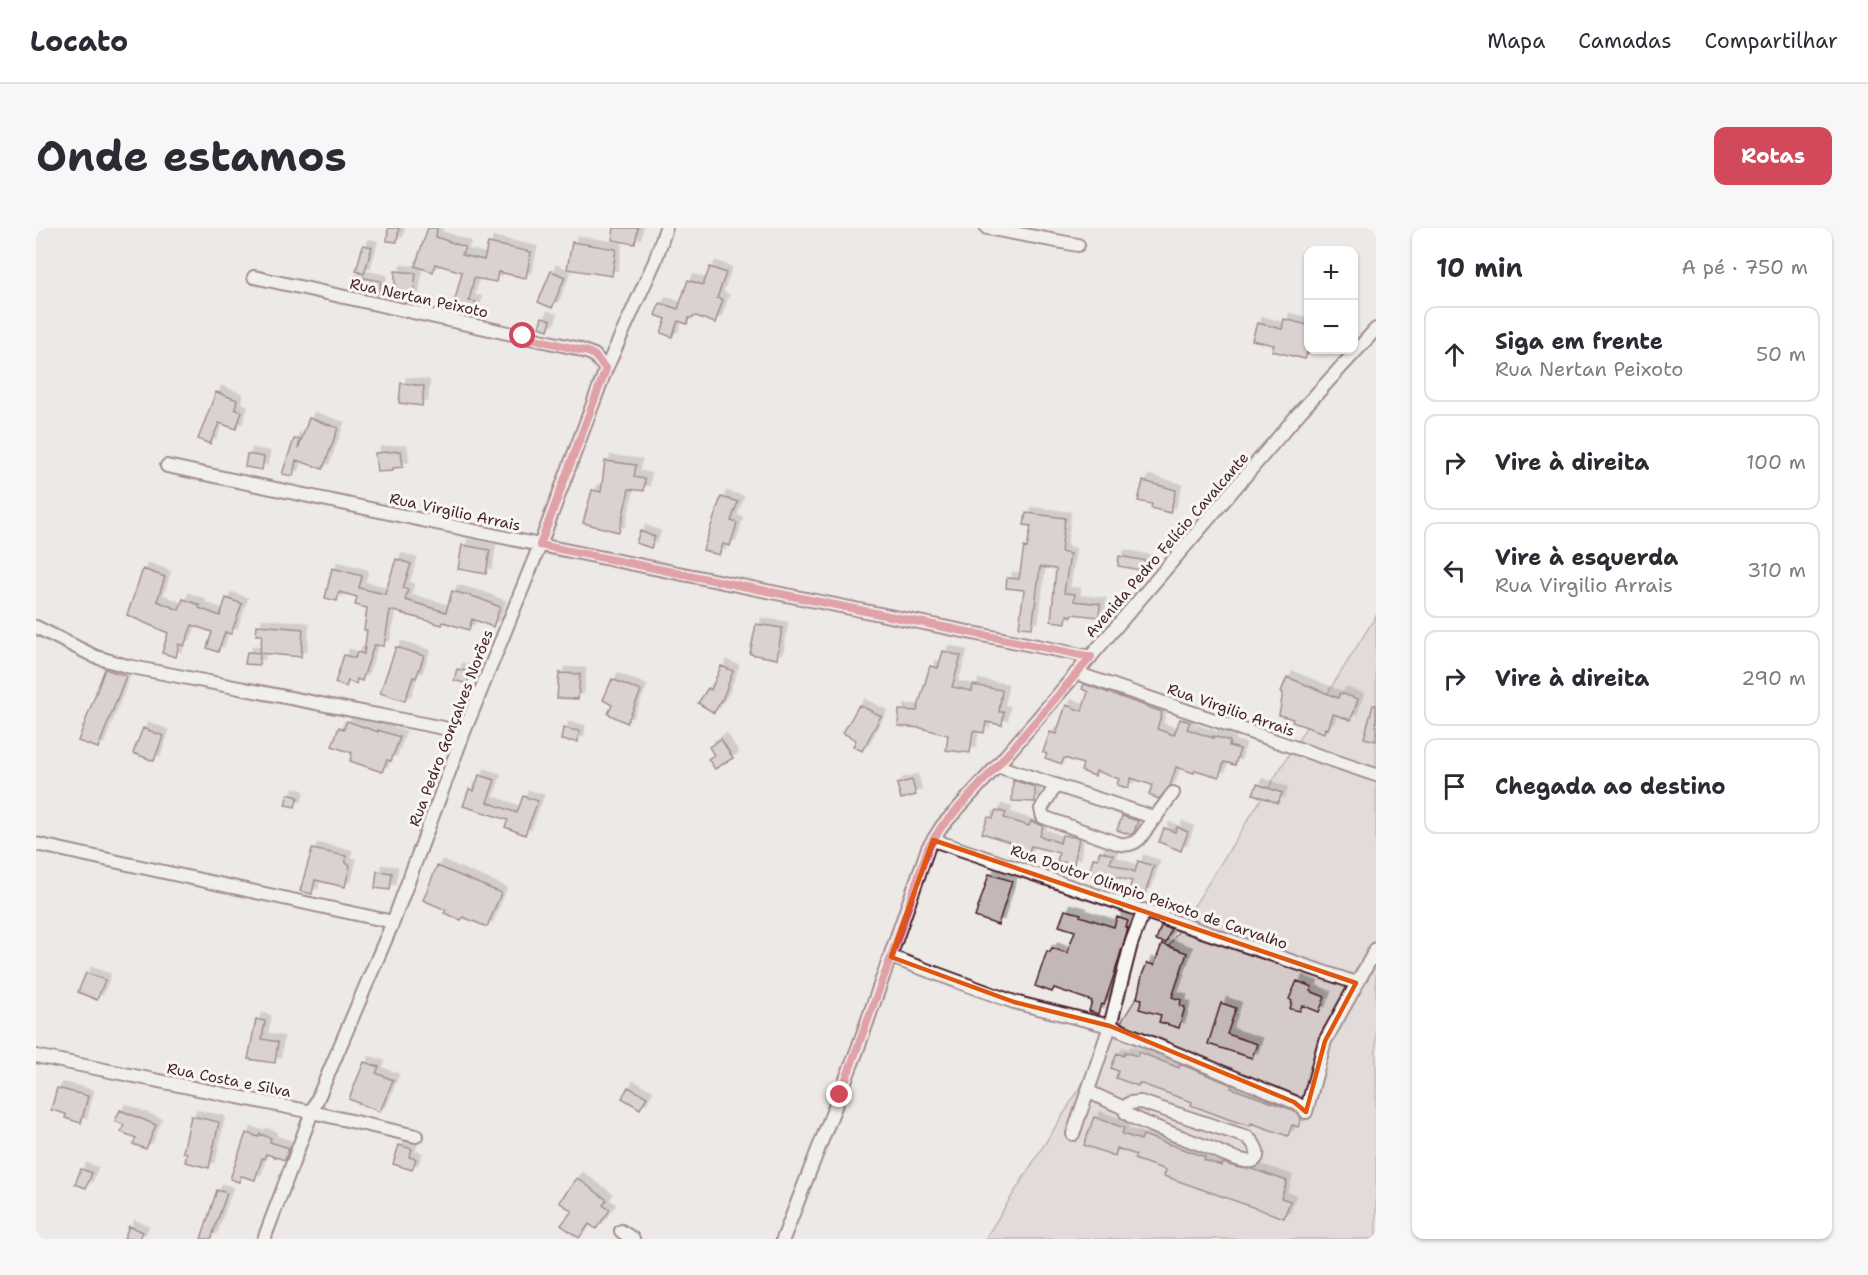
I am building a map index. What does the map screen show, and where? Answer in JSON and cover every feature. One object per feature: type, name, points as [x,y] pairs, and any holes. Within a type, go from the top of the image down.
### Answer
[{"type":"street","name":"Rua Pedro Gonçalves Norões","points":[[264,1239],[312,1112],[393,922],[464,732],[540,545],[606,369],[655,261],[666,228]]},
{"type":"street","points":[[987,228],[1078,245]]},
{"type":"street","name":"Rua Nertan Peixoto","points":[[254,277],[576,348],[594,355],[606,369]]},
{"type":"street","name":"Avenida Pedro Felício Cavalcante","points":[[783,1239],[840,1095],[928,848],[942,826],[997,766],[1300,412],[1376,329]]},
{"type":"street","name":"Rua Virgilio Arrais","points":[[167,466],[540,545],[1091,657]]},
{"type":"street","points":[[36,627],[96,657],[127,666],[464,732]]},
{"type":"street","name":"Rua Virgilio Arrais","points":[[1076,673],[1376,774]]},
{"type":"street","points":[[997,766],[1156,818]]},
{"type":"street","points":[[1056,785],[1041,809],[1043,817],[1126,845],[1136,842],[1173,793]]},
{"type":"street","name":"Rua Doutor Olimpio Peixoto de Carvalho","points":[[933,840],[1356,983]]},
{"type":"street","points":[[36,844],[393,922]]},
{"type":"street","points":[[1073,1134],[1110,1026],[1131,944],[1144,910]]},
{"type":"street","points":[[891,957],[1014,1002],[1110,1026],[1294,1102],[1306,1112],[1325,1041],[1376,949]]},
{"type":"street","name":"Rua Costa e Silva","points":[[36,1056],[312,1112],[416,1137]]},
{"type":"street","points":[[1089,1092],[1125,1108],[1126,1113],[1132,1117],[1226,1155],[1248,1162],[1257,1156],[1257,1147],[1247,1137],[1141,1102],[1130,1103],[1125,1108]]},
{"type":"street","points":[[621,1231],[633,1239]]},
{"type":"highlighted area","points":[[933,840],[1356,983],[1325,1041],[1306,1112],[1294,1102],[1110,1026],[1014,1002],[891,957]]},
{"type":"shaded area","points":[[1376,616],[1376,1239],[985,1239]]},
{"type":"building","points":[[388,228],[399,228],[397,242],[387,241]]},
{"type":"building","points":[[428,228],[437,228],[436,237],[465,247],[462,255],[484,260],[488,243],[531,252],[526,278],[498,272],[496,282],[474,278],[469,301],[476,302],[474,312],[453,308],[462,272],[435,264],[433,272],[415,266]]},
{"type":"building","points":[[614,228],[638,228],[635,244],[612,240]]},
{"type":"building","points":[[572,242],[616,249],[612,276],[567,269]]},
{"type":"building","points":[[363,245],[372,247],[364,274],[356,271]]},
{"type":"building","points":[[710,267],[726,273],[717,298],[723,300],[715,323],[696,316],[689,318],[687,324],[678,321],[672,337],[661,333],[666,319],[655,315],[660,303],[678,309],[688,280],[703,285]]},
{"type":"building","points":[[395,271],[416,273],[413,298],[395,298]]},
{"type":"building","points":[[551,271],[565,277],[552,308],[538,302]]},
{"type":"building","points":[[354,276],[381,281],[379,294],[352,289]]},
{"type":"building","points":[[542,317],[551,320],[548,330],[539,327]]},
{"type":"building","points":[[1284,319],[1304,324],[1304,354],[1307,354],[1305,359],[1272,351],[1274,345],[1252,340],[1257,323],[1282,329]]},
{"type":"building","points":[[401,383],[424,386],[422,406],[399,403]]},
{"type":"building","points":[[216,392],[237,400],[235,409],[242,412],[236,429],[219,423],[210,444],[198,439]]},
{"type":"building","points":[[309,418],[338,428],[323,469],[296,460],[293,476],[282,474],[294,439],[300,440],[298,449]]},
{"type":"building","points":[[401,451],[403,467],[393,468],[393,471],[377,472],[375,453]]},
{"type":"building","points":[[247,454],[264,457],[262,470],[245,467]]},
{"type":"building","points":[[605,461],[636,465],[634,477],[645,479],[644,491],[629,489],[619,532],[583,523],[592,490],[601,492]]},
{"type":"building","points":[[1143,481],[1176,490],[1170,513],[1151,508],[1152,504],[1138,501]]},
{"type":"building","points":[[721,497],[738,502],[731,521],[737,523],[730,546],[723,544],[719,555],[703,550]]},
{"type":"building","points":[[1026,513],[1065,518],[1061,552],[1070,554],[1064,593],[1075,594],[1074,601],[1100,604],[1099,617],[1072,614],[1072,616],[1067,615],[1066,623],[1051,621],[1056,569],[1040,567],[1032,628],[1019,627],[1024,590],[1006,588],[1007,578],[1019,579],[1024,547],[1027,548],[1031,526],[1024,525]]},
{"type":"building","points":[[640,531],[655,537],[651,548],[636,543]]},
{"type":"building","points":[[462,545],[490,550],[486,574],[458,569]]},
{"type":"building","points":[[1119,556],[1147,561],[1145,571],[1118,566]]},
{"type":"building","points":[[396,559],[411,564],[403,588],[408,590],[405,600],[446,612],[452,591],[478,598],[500,607],[493,627],[472,619],[469,630],[390,610],[384,646],[374,645],[362,681],[357,679],[356,684],[348,681],[346,687],[335,683],[344,655],[355,658],[357,652],[364,654],[367,608],[355,605],[357,597],[339,592],[337,601],[325,598],[332,568],[362,576],[359,588],[385,594]]},
{"type":"building","points":[[143,569],[165,577],[157,601],[179,610],[183,599],[220,616],[226,598],[242,604],[231,634],[225,632],[218,652],[207,648],[212,632],[192,625],[184,646],[179,644],[176,657],[162,653],[168,633],[127,615]]},
{"type":"building","points":[[756,624],[782,628],[777,659],[750,654]]},
{"type":"building","points":[[257,625],[303,629],[301,657],[260,653],[262,635],[256,635]]},
{"type":"building","points":[[396,647],[424,656],[416,678],[413,677],[405,701],[380,693]]},
{"type":"building","points":[[943,651],[961,656],[952,687],[972,691],[973,685],[1002,690],[999,712],[1004,712],[1002,725],[986,722],[984,733],[973,731],[970,753],[946,750],[948,735],[921,728],[898,726],[899,710],[917,711],[930,666],[938,668]]},
{"type":"building","points":[[247,652],[260,653],[259,665],[245,664]]},
{"type":"building","points":[[721,666],[733,671],[723,698],[714,713],[698,703],[708,688],[711,690]]},
{"type":"building","points":[[105,669],[126,676],[98,748],[78,741]]},
{"type":"building","points":[[457,669],[470,672],[467,684],[454,680]]},
{"type":"building","points":[[559,673],[580,674],[578,699],[557,698]]},
{"type":"building","points":[[1287,677],[1338,698],[1340,693],[1358,699],[1351,720],[1333,714],[1328,729],[1325,728],[1324,733],[1279,715],[1283,693],[1281,692]]},
{"type":"building","points":[[612,679],[641,691],[627,723],[608,714],[612,705],[603,700]]},
{"type":"building","points":[[1084,684],[1162,712],[1157,729],[1174,735],[1180,719],[1190,722],[1187,729],[1230,741],[1229,746],[1240,749],[1235,765],[1224,762],[1219,777],[1176,767],[1170,786],[1159,799],[1149,795],[1152,785],[1131,778],[1128,788],[1117,785],[1119,779],[1096,771],[1095,776],[1081,771],[1083,764],[1064,758],[1062,764],[1045,758],[1047,754],[1043,752],[1050,732],[1056,734],[1066,705],[1082,711],[1088,692],[1082,689]]},
{"type":"building","points":[[859,705],[881,716],[862,751],[853,746],[856,740],[843,733]]},
{"type":"building","points":[[1373,705],[1376,705],[1376,741],[1364,738]]},
{"type":"building","points":[[347,721],[400,737],[391,761],[387,760],[382,772],[350,761],[352,753],[332,746],[339,727],[344,729]]},
{"type":"building","points":[[143,728],[163,736],[154,761],[133,753]]},
{"type":"building","points":[[563,728],[579,731],[578,742],[561,740]]},
{"type":"building","points":[[721,739],[733,758],[715,769],[708,759],[714,755],[709,747]]},
{"type":"building","points":[[479,775],[495,780],[487,802],[517,813],[523,796],[538,801],[525,835],[505,827],[508,820],[463,806],[469,789],[474,791]]},
{"type":"building","points":[[912,780],[916,795],[901,799],[897,784]]},
{"type":"building","points":[[1013,780],[1035,787],[1035,802],[1012,801]]},
{"type":"building","points":[[1257,784],[1282,793],[1278,803],[1253,794]]},
{"type":"building","points":[[288,794],[298,797],[295,807],[285,805]]},
{"type":"building","points":[[996,810],[1006,813],[1004,818],[1029,826],[1031,821],[1043,826],[1040,836],[1060,843],[1062,835],[1079,838],[1074,864],[1057,861],[1059,853],[1031,846],[1026,859],[1008,853],[1012,843],[982,833],[988,817],[993,818]]},
{"type":"building","points":[[1122,816],[1138,821],[1131,835],[1117,830]]},
{"type":"building","points":[[1177,827],[1188,832],[1181,851],[1159,842],[1164,828],[1175,832]]},
{"type":"building","points":[[312,849],[346,856],[345,863],[350,865],[345,887],[315,880],[312,894],[300,891]]},
{"type":"building","points":[[1100,851],[1113,855],[1110,863],[1135,872],[1138,861],[1154,866],[1145,894],[1129,889],[1132,881],[1112,876],[1111,880],[1089,874],[1093,858],[1098,859]]},
{"type":"building","points":[[437,866],[501,893],[487,927],[463,917],[461,920],[444,913],[446,910],[423,900]]},
{"type":"building","points":[[377,871],[392,873],[390,890],[375,888]]},
{"type":"building","points":[[989,874],[1012,881],[998,925],[975,917]]},
{"type":"building","points":[[1065,910],[1114,927],[1117,917],[1128,921],[1114,975],[1104,1005],[1101,1004],[1098,1014],[1089,1011],[1092,1001],[1054,988],[1052,992],[1035,986],[1047,951],[1050,952],[1052,948],[1067,953],[1075,931],[1059,926]]},
{"type":"building","points":[[1161,926],[1171,929],[1166,943],[1156,940]]},
{"type":"building","points":[[1162,944],[1187,953],[1172,997],[1181,1000],[1180,1006],[1185,1007],[1179,1028],[1159,1022],[1161,1015],[1139,1009],[1142,999],[1137,998],[1142,975],[1147,963],[1154,965]]},
{"type":"building","points":[[86,973],[105,980],[97,1000],[78,992]]},
{"type":"building","points":[[1297,981],[1312,987],[1310,991],[1325,997],[1319,1012],[1302,1005],[1300,1011],[1290,1009],[1292,1001],[1289,999]]},
{"type":"building","points":[[1221,1003],[1236,1008],[1227,1034],[1257,1044],[1252,1058],[1208,1044]]},
{"type":"building","points":[[256,1019],[265,1021],[262,1039],[278,1042],[275,1063],[248,1059]]},
{"type":"building","points":[[1125,1052],[1137,1056],[1139,1052],[1179,1068],[1180,1064],[1232,1085],[1231,1088],[1290,1109],[1301,1119],[1298,1127],[1292,1125],[1288,1136],[1251,1123],[1250,1126],[1139,1083],[1138,1086],[1116,1078],[1118,1071],[1111,1068],[1117,1053],[1124,1056]]},
{"type":"building","points":[[364,1062],[379,1067],[376,1073],[393,1080],[380,1112],[349,1099]]},
{"type":"building","points":[[628,1087],[647,1097],[640,1109],[622,1098]]},
{"type":"building","points":[[57,1088],[88,1096],[81,1123],[65,1118],[66,1114],[51,1110]]},
{"type":"building","points":[[120,1110],[156,1125],[146,1149],[133,1144],[136,1138],[121,1132],[124,1125],[115,1121]]},
{"type":"building","points":[[191,1116],[219,1122],[209,1168],[185,1162],[187,1153],[183,1152]]},
{"type":"building","points":[[1094,1117],[1124,1128],[1122,1134],[1141,1140],[1143,1135],[1205,1157],[1204,1160],[1222,1166],[1223,1163],[1252,1169],[1287,1181],[1281,1198],[1290,1201],[1284,1218],[1164,1176],[1166,1170],[1134,1159],[1136,1155],[1117,1148],[1115,1156],[1084,1145]]},
{"type":"building","points":[[246,1133],[259,1137],[260,1134],[271,1138],[270,1142],[289,1148],[285,1160],[266,1154],[264,1159],[262,1158],[255,1180],[241,1176],[239,1182],[230,1179]]},
{"type":"building","points":[[399,1145],[412,1149],[409,1157],[416,1159],[412,1170],[393,1164]]},
{"type":"building","points":[[81,1169],[92,1173],[86,1188],[75,1184]]},
{"type":"building","points":[[577,1178],[607,1200],[603,1205],[610,1210],[596,1229],[589,1224],[579,1238],[561,1225],[572,1211],[559,1202]]},
{"type":"building","points":[[217,1190],[227,1193],[211,1239],[201,1239]]},
{"type":"building","points":[[129,1226],[143,1232],[140,1239],[124,1239]]},
{"type":"route","points":[[523,336],[588,352],[594,355],[606,369],[540,545],[1091,657],[942,826],[928,848],[840,1095]]}]
